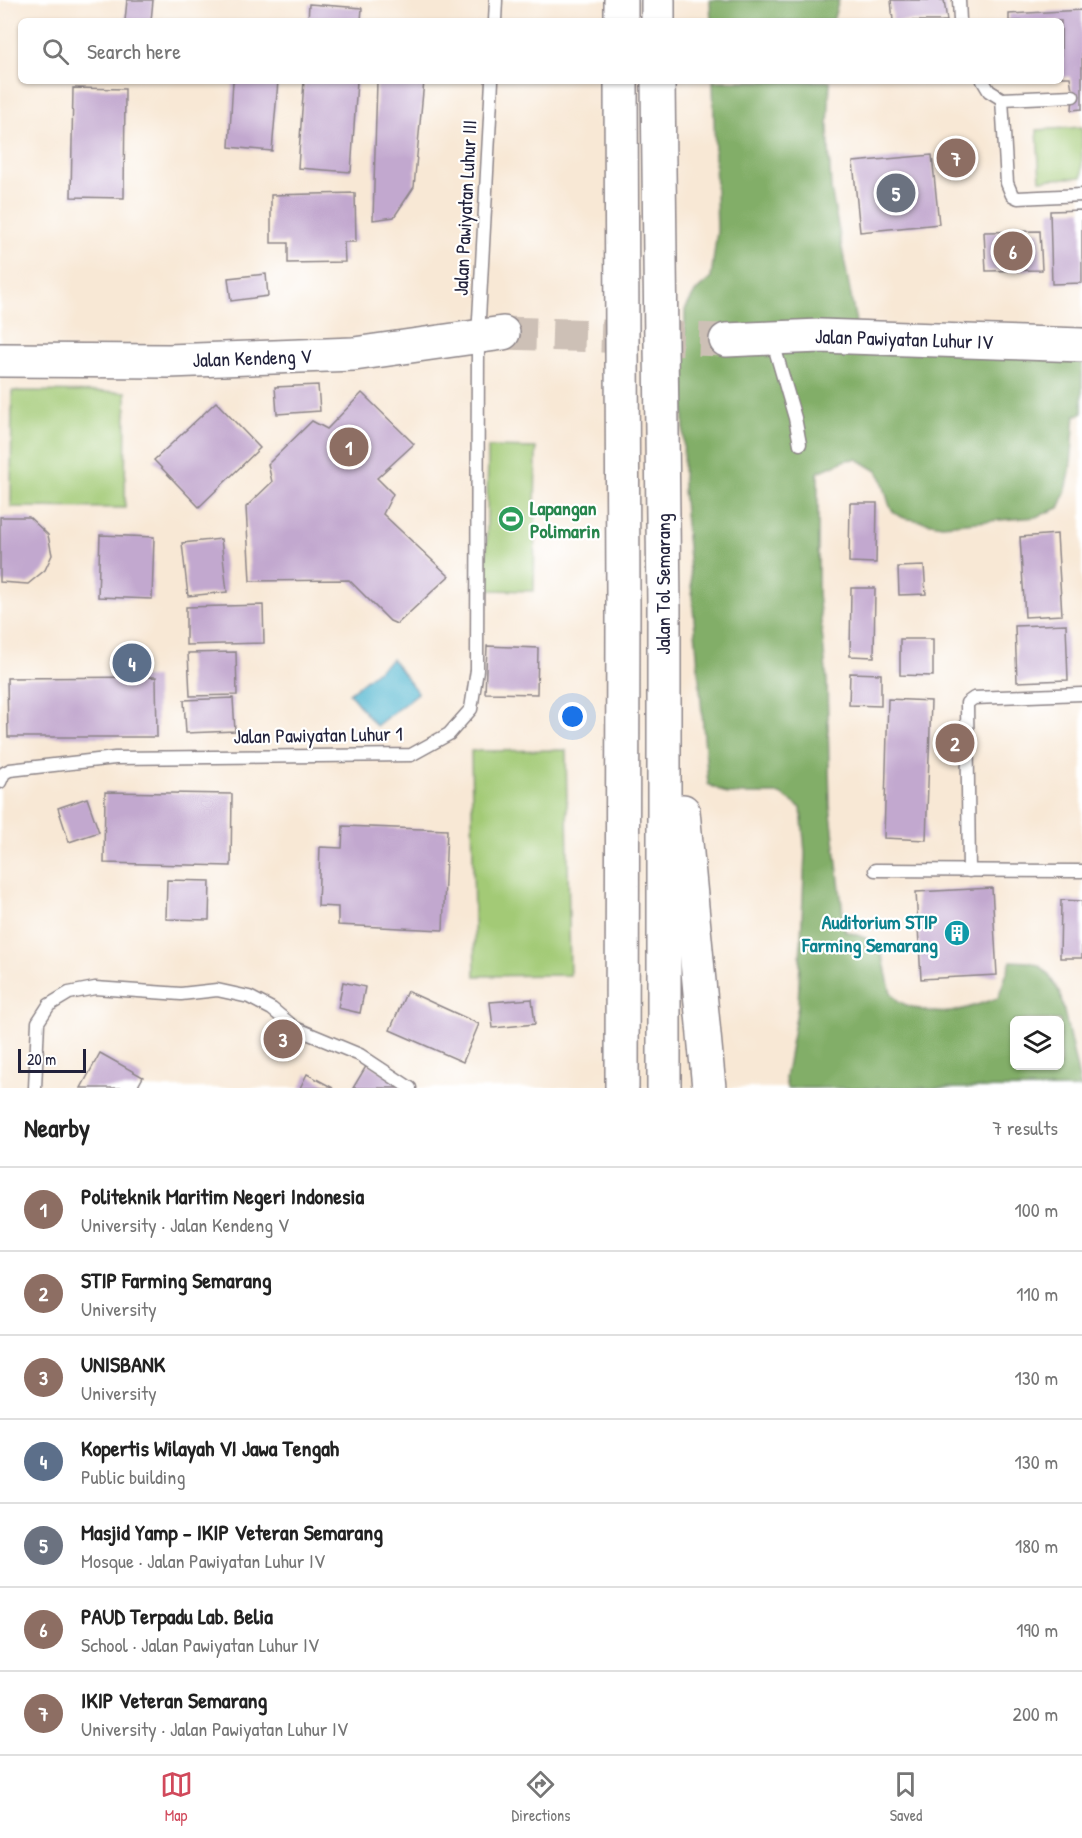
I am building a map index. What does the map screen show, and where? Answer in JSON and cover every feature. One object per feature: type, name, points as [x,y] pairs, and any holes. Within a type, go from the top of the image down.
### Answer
[{"type":"main road","points":[[621,0],[621,18]]},
{"type":"main road","points":[[658,0],[658,18]]},
{"type":"main road","name":"Jalan Tol Semarang","points":[[621,84],[622,1088]]},
{"type":"main road","name":"Jalan Tol Semarang","points":[[658,84],[664,606],[664,1088]]},
{"type":"main road","name":"Jalan Kendeng V","points":[[0,360],[168,361],[354,354],[490,335]]},
{"type":"main road","name":"Jalan Pawiyatan Luhur IV","points":[[726,340],[820,336],[1082,345]]},
{"type":"main road","points":[[664,606],[709,1088]]},
{"type":"lane","points":[[495,18],[496,0]]},
{"type":"lane","points":[[959,0],[960,18]]},
{"type":"lane","name":"Jalan Pawiyatan Luhur III","points":[[490,335],[492,84]]},
{"type":"lane","points":[[984,84],[989,91],[1002,99],[1073,96]]},
{"type":"lane","points":[[1002,99],[1007,183],[1012,195],[1018,198],[1082,195]]},
{"type":"lane","name":"Jalan Pawiyatan Luhur 1","points":[[0,782],[4,773],[10,770],[115,758],[411,754],[449,734],[471,709],[477,670],[490,335]]},
{"type":"lane","points":[[771,338],[795,418],[800,444]]},
{"type":"lane","points":[[969,871],[967,703],[974,698],[1082,694]]},
{"type":"lane","points":[[875,870],[1082,871]]},
{"type":"lane","points":[[35,1088],[38,1022],[49,1005],[58,999],[69,993],[94,988],[181,994],[217,990],[249,997],[272,1009],[295,1028],[360,1055],[410,1088]]},
{"type":"green space","points":[[710,0],[839,0],[834,18],[711,18]]},
{"type":"green space","points":[[713,84],[830,84],[828,127],[831,189],[860,344],[1082,356],[1082,414],[1075,415],[1067,486],[1059,508],[1036,517],[942,525],[904,518],[894,513],[877,471],[857,459],[846,460],[818,472],[818,593],[827,681],[830,805],[845,931],[863,937],[875,945],[883,957],[889,987],[893,995],[903,1004],[922,1010],[944,1013],[998,998],[1011,961],[1030,962],[1040,966],[1060,993],[1081,1088],[787,1088],[785,1079],[798,1005],[805,853],[801,808],[780,794],[727,794],[708,784],[683,489],[685,310],[695,292],[711,278],[717,231]]},
{"type":"green space","points":[[1082,127],[1082,177],[1040,180],[1037,130]]},
{"type":"green space","points":[[12,391],[126,392],[125,508],[11,507]]},
{"type":"green space","name":"Lapangan Polimarin","points":[[488,447],[536,448],[534,591],[486,590]]},
{"type":"green space","points":[[566,750],[570,975],[475,976],[471,751]]},
{"type":"water","points":[[392,659],[418,693],[376,726],[349,693]]},
{"type":"building","points":[[127,0],[153,0],[151,18],[125,18]]},
{"type":"building","points":[[891,0],[944,0],[947,18],[893,18]]},
{"type":"building","points":[[309,4],[362,8],[361,18],[308,18]]},
{"type":"building","points":[[1082,10],[1082,109],[1072,110],[1073,96],[1070,77],[1064,77],[1064,18],[1009,18],[1009,14]]},
{"type":"building","points":[[233,84],[278,84],[272,151],[229,147]]},
{"type":"building","points":[[304,84],[357,84],[351,172],[298,168]]},
{"type":"building","points":[[377,84],[424,84],[414,187],[394,217],[373,220]]},
{"type":"building","points":[[73,88],[125,89],[124,198],[71,197]]},
{"type":"building","points":[[932,155],[939,224],[860,232],[853,162]]},
{"type":"building","points":[[355,193],[356,242],[344,242],[345,262],[288,263],[288,243],[271,243],[271,195]]},
{"type":"building","points":[[1082,210],[1082,283],[1052,284],[1050,211]]},
{"type":"building","points":[[1040,231],[1042,270],[986,271],[984,232]]},
{"type":"building","points":[[266,274],[268,296],[231,301],[228,278]]},
{"type":"building","points":[[318,385],[320,411],[277,414],[275,387]]},
{"type":"building","points":[[362,393],[414,444],[377,478],[393,494],[383,514],[449,576],[397,624],[390,621],[349,580],[250,581],[246,507],[272,482],[268,464],[312,421],[327,429]]},
{"type":"building","points":[[216,402],[260,448],[199,507],[154,460]]},
{"type":"building","points":[[850,503],[877,503],[876,563],[849,562]]},
{"type":"building","points":[[0,517],[29,517],[48,535],[52,555],[45,570],[28,584],[0,582]]},
{"type":"building","points":[[1057,534],[1062,615],[1025,617],[1020,537]]},
{"type":"building","points":[[100,535],[154,537],[152,599],[98,597]]},
{"type":"building","points":[[221,539],[227,592],[188,596],[182,543]]},
{"type":"building","points":[[924,566],[926,594],[899,595],[898,567]]},
{"type":"building","points":[[851,588],[875,588],[874,657],[850,656]]},
{"type":"building","points":[[263,605],[264,643],[186,645],[186,607]]},
{"type":"building","points":[[1066,624],[1068,680],[1017,682],[1015,626]]},
{"type":"building","points":[[900,639],[933,639],[933,676],[900,675]]},
{"type":"building","points":[[487,646],[538,648],[537,694],[485,693]]},
{"type":"building","points":[[236,652],[237,695],[190,696],[188,653]]},
{"type":"building","points":[[850,673],[881,674],[881,706],[849,705]]},
{"type":"building","points":[[156,677],[157,737],[8,737],[7,678]]},
{"type":"building","points":[[233,698],[235,731],[186,733],[184,700]]},
{"type":"building","points":[[888,699],[931,701],[926,840],[884,838]]},
{"type":"building","points":[[105,792],[232,794],[231,866],[104,863]]},
{"type":"building","points":[[87,798],[99,832],[69,842],[58,808]]},
{"type":"building","points":[[343,826],[447,830],[443,930],[338,925],[338,907],[318,906],[320,847],[342,848]]},
{"type":"building","points":[[167,880],[210,881],[209,920],[166,919]]},
{"type":"building","name":"Auditorium STIP Farming Semarang","points":[[992,888],[997,975],[921,979],[916,892]]},
{"type":"building","points":[[1061,900],[1082,901],[1082,958],[1060,958]]},
{"type":"building","points":[[343,982],[365,987],[360,1013],[338,1008]]},
{"type":"building","points":[[407,991],[479,1024],[463,1062],[390,1030]]},
{"type":"building","points":[[532,999],[535,1024],[493,1028],[490,1002]]},
{"type":"building","points":[[100,1053],[143,1077],[137,1088],[81,1088]]},
{"type":"building","points":[[368,1063],[400,1083],[397,1088],[353,1088]]},
{"type":"building","points":[[307,1074],[333,1088],[300,1088]]},
{"type":"tunnel","points":[[503,333],[726,340]]},
{"type":"place","name":"IKIP Veteran Semarang","points":[[956,158]]},
{"type":"place","name":"Masjid Yamp - IKIP Veteran Semarang","points":[[896,193]]},
{"type":"place","name":"PAUD Terpadu Lab. Belia","points":[[1013,251]]},
{"type":"place","name":"Politeknik Maritim Negeri Indonesia","points":[[349,447]]},
{"type":"place","name":"Lapangan Polimarin","points":[[511,519]]},
{"type":"place","name":"Kopertis Wilayah VI Jawa Tengah","points":[[132,663]]},
{"type":"place","name":"STIP Farming Semarang","points":[[955,743]]},
{"type":"place","name":"Auditorium STIP Farming Semarang","points":[[957,933]]},
{"type":"place","name":"UNISBANK","points":[[283,1039]]}]
